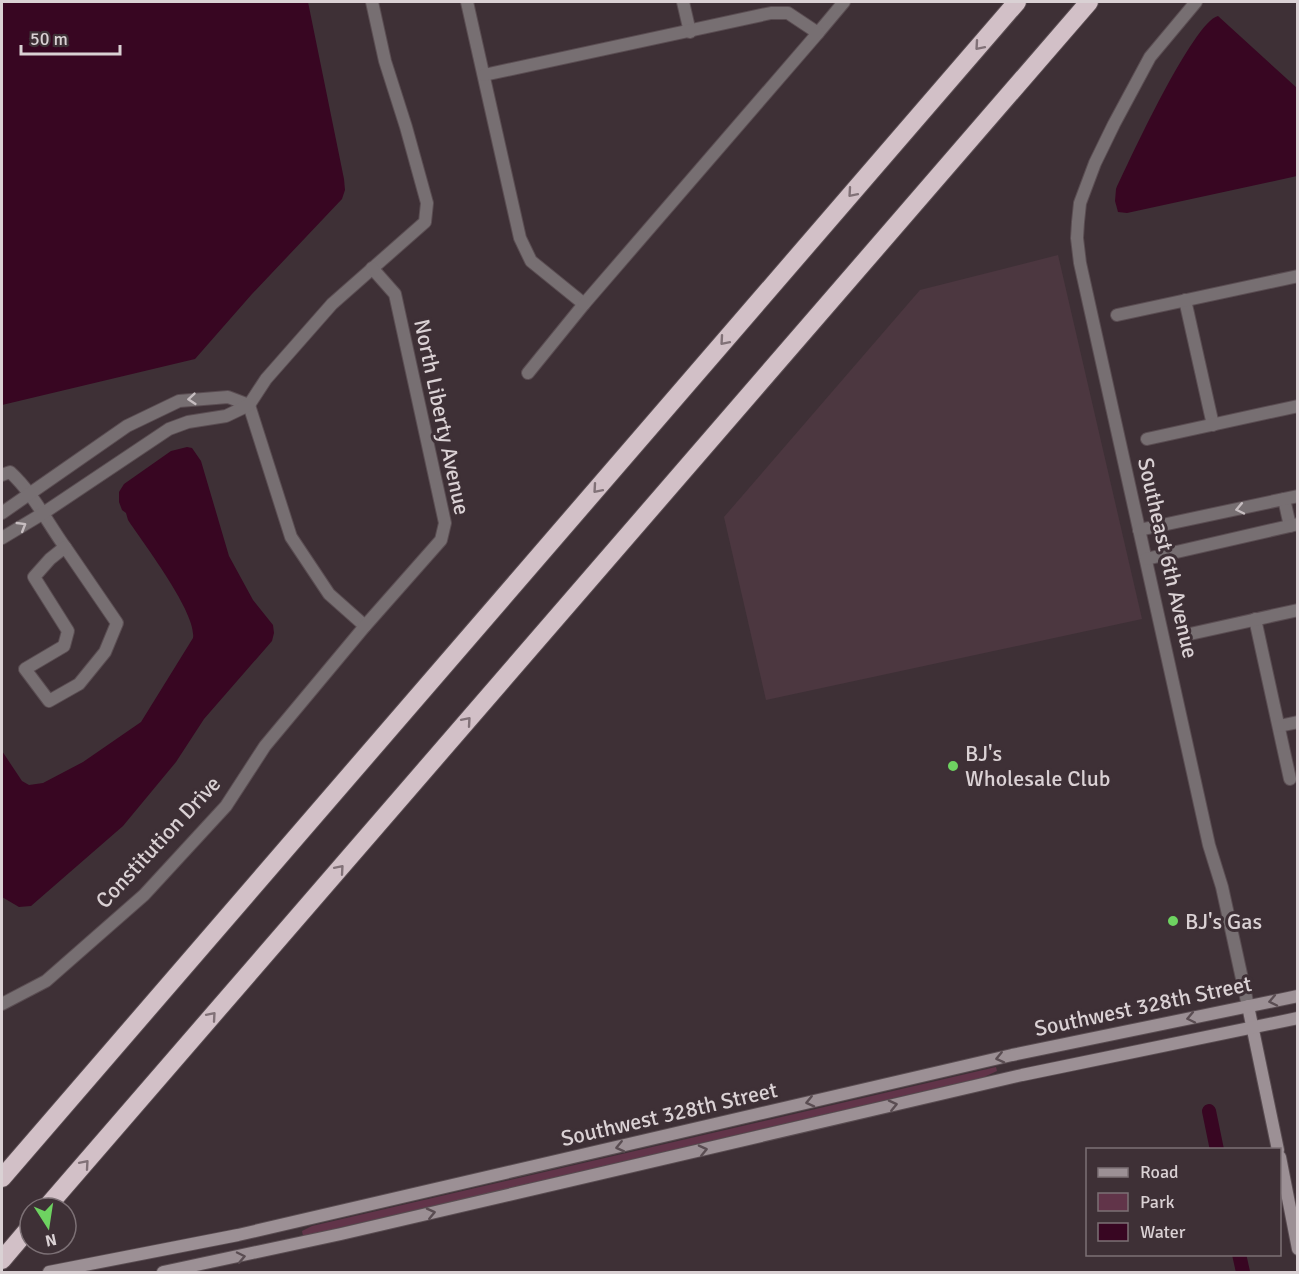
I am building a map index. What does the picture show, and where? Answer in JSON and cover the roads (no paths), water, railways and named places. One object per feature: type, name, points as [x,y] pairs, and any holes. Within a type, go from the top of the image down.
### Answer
[{"type":"highway","points":[[2,1178],[1017,2]]},
{"type":"highway","points":[[56,1196],[1089,2]]},
{"type":"highway","points":[[2,1260],[18,1241]]},
{"type":"street","points":[[2,538],[169,429],[188,422],[226,416],[249,405],[266,379],[332,304],[425,222],[427,202],[385,61],[372,2]]},
{"type":"street","points":[[467,2],[520,238],[531,261],[584,304]]},
{"type":"street","points":[[683,2],[690,32]]},
{"type":"street","points":[[528,373],[584,304],[844,2]]},
{"type":"street","name":"Southeast 6th Avenue","points":[[1196,2],[1143,68],[1114,124],[1090,174],[1080,203],[1077,238],[1080,263],[1209,845],[1222,887],[1278,1148]]},
{"type":"street","points":[[484,75],[771,13],[788,13],[818,33]]},
{"type":"street","name":"North Liberty Avenue","points":[[364,626],[441,540],[445,523],[395,294],[372,268]]},
{"type":"street","points":[[1117,315],[1298,276]]},
{"type":"street","points":[[1185,300],[1213,425]]},
{"type":"street","points":[[2,513],[127,426],[179,400],[228,396],[249,405],[291,537],[329,594],[364,626]]},
{"type":"street","points":[[1147,439],[1298,406]]},
{"type":"street","points":[[2,475],[10,472],[25,486],[117,623],[105,652],[79,684],[49,701],[25,669],[64,646],[69,631],[34,577],[50,559],[65,547]]},
{"type":"street","points":[[1139,530],[1298,496]]},
{"type":"street","points":[[1146,559],[1294,525],[1284,499]]},
{"type":"street","points":[[1190,634],[1298,610]]},
{"type":"street","points":[[1255,619],[1290,779]]},
{"type":"street","name":"Constitution Drive","points":[[2,1004],[46,981],[144,895],[226,806],[265,746],[364,626]]},
{"type":"street","points":[[1279,726],[1298,722]]},
{"type":"street","name":"Southwest 328th Street","points":[[49,1272],[73,1270],[269,1228],[1012,1055],[1298,996]]},
{"type":"street","name":"Southwest 328th Street","points":[[163,1272],[352,1232],[1022,1075],[1298,1018]]},
{"type":"street","points":[[1281,1162],[1298,1249]]},
{"type":"water","points":[[2,2],[308,2],[345,190],[342,199],[252,294],[195,359],[2,405]]},
{"type":"water","points":[[1218,16],[1297,88],[1297,176],[1127,213],[1118,212],[1115,201],[1116,189],[1162,94],[1193,42],[1207,24]]},
{"type":"water","points":[[192,448],[201,461],[229,556],[253,600],[273,625],[272,641],[204,719],[176,762],[123,826],[31,906],[19,907],[2,897],[2,751],[22,781],[29,785],[43,783],[83,762],[141,722],[193,638],[187,612],[128,520],[119,502],[119,492],[124,484],[171,451]]},
{"type":"waterway","points":[[1209,1111],[1217,1148]]},
{"type":"waterway","points":[[1239,1256],[1243,1272]]},
{"type":"place","name":"BJ's Wholesale Club","points":[[953,766]]},
{"type":"place","name":"BJ's Gas","points":[[1173,921]]}]
